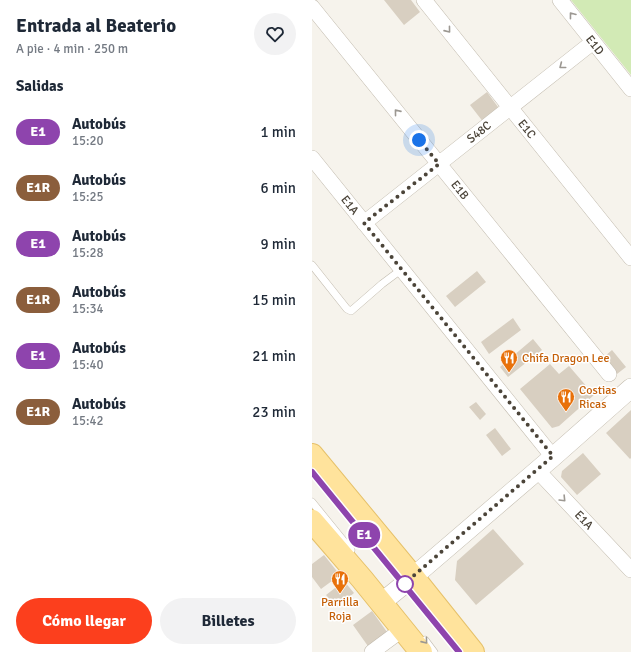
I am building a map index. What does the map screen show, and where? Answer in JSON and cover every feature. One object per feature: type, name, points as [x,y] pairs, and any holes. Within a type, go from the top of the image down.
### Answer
[{"type":"main road","points":[[312,455],[409,580],[473,652]]},
{"type":"main road","points":[[312,521],[362,579],[387,598],[415,638]]},
{"type":"street","name":"E1C","points":[[424,0],[631,258]]},
{"type":"street","name":"E1D","points":[[560,0],[631,89]]},
{"type":"street","name":"E1B","points":[[312,7],[608,374]]},
{"type":"street","name":"S48C","points":[[364,223],[593,42]]},
{"type":"street","name":"E1A","points":[[312,158],[553,456]]},
{"type":"street","points":[[387,598],[631,388]]},
{"type":"street","name":"E1A","points":[[537,470],[631,570]]},
{"type":"street","points":[[372,652],[415,638]]},
{"type":"lane","points":[[312,265],[347,309],[351,311],[402,269]]},
{"type":"lane","points":[[312,502],[355,555]]},
{"type":"lane","points":[[341,507],[409,580],[440,628]]},
{"type":"lane","points":[[415,638],[434,652]]},
{"type":"green space","points":[[571,0],[631,0],[631,75]]},
{"type":"building","points":[[384,0],[411,0],[420,12],[404,25]]},
{"type":"building","points":[[487,92],[498,107],[497,114],[484,123],[470,105]]},
{"type":"building","points":[[477,271],[486,282],[455,307],[446,296]]},
{"type":"building","points":[[513,318],[521,330],[489,354],[481,342]]},
{"type":"building","points":[[533,339],[542,350],[508,377],[500,367]]},
{"type":"building","points":[[612,350],[626,367],[617,374],[604,357]]},
{"type":"building","points":[[550,364],[559,374],[569,366],[594,395],[559,426],[552,428],[520,389]]},
{"type":"building","points":[[476,402],[486,414],[480,420],[469,407]]},
{"type":"building","points":[[631,410],[631,458],[630,459],[606,433]]},
{"type":"building","points":[[495,428],[511,449],[502,456],[486,435]]},
{"type":"building","points":[[583,453],[601,474],[577,495],[561,477],[562,471]]},
{"type":"building","points":[[493,529],[524,564],[476,605],[455,580],[457,561]]},
{"type":"building","points":[[324,555],[340,575],[321,589],[312,577],[312,564]]},
{"type":"building","name":"Parrilla Roja","points":[[344,581],[354,593],[337,607],[326,595]]},
{"type":"building","points":[[372,611],[387,632],[370,649],[353,625]]},
{"type":"bus line","name":"E1","points":[[312,472],[459,652]]},
{"type":"place","name":"Chifa Dragon Lee","points":[[509,373]]},
{"type":"place","name":"Costias Ricas","points":[[566,412]]},
{"type":"place","name":"Parrilla Roja","points":[[340,594]]},
{"type":"route","points":[[405,584],[553,456],[364,223],[439,164],[419,140]]}]
